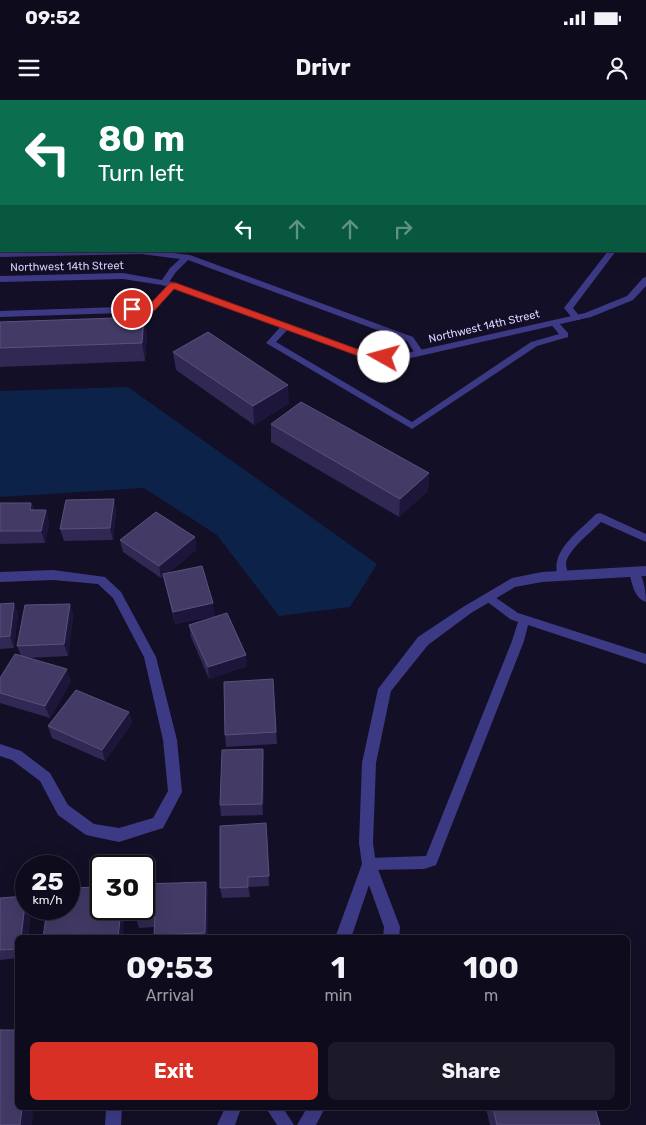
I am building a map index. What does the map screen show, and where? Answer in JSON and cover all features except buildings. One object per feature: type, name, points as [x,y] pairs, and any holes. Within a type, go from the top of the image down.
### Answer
[{"type":"street","name":"Northwest 14th Street","points":[[0,279],[123,276],[168,284],[367,356],[402,357],[588,315],[630,298],[646,280]]},
{"type":"street","points":[[391,935],[392,927],[369,864],[366,843],[369,763],[385,689],[423,641],[512,583],[562,576],[640,572]]},
{"type":"street","points":[[0,577],[53,575],[101,580],[117,595],[150,657],[170,740],[175,792],[158,823],[119,835],[91,830],[63,810],[44,777],[16,754],[0,750]]},
{"type":"street","points":[[344,935],[369,864]]},
{"type":"street","points":[[226,1125],[232,1110]]},
{"type":"street","points":[[306,1125],[315,1110]]},
{"type":"lane","points":[[0,255],[142,252],[187,257],[410,339],[419,353]]},
{"type":"lane","points":[[577,318],[568,308],[611,252]]},
{"type":"lane","points":[[0,314],[151,309],[168,284],[174,270],[187,257]]},
{"type":"lane","points":[[286,326],[270,343],[412,426],[534,344],[565,335],[554,323]]},
{"type":"lane","points":[[562,576],[561,563],[566,551],[600,517],[646,538]]},
{"type":"lane","points":[[640,572],[640,591],[646,598]]},
{"type":"lane","points":[[488,597],[514,616],[646,659]]},
{"type":"lane","points":[[369,864],[424,863],[431,861],[518,641],[524,619]]},
{"type":"lane","points":[[113,1125],[114,1110]]},
{"type":"lane","points":[[275,1110],[286,1125]]},
{"type":"water","points":[[128,387],[377,564],[350,607],[279,616],[217,535],[144,488],[0,497],[0,391]]},
{"type":"route","points":[[132,309],[151,309],[173,285],[367,356],[384,357]]}]
